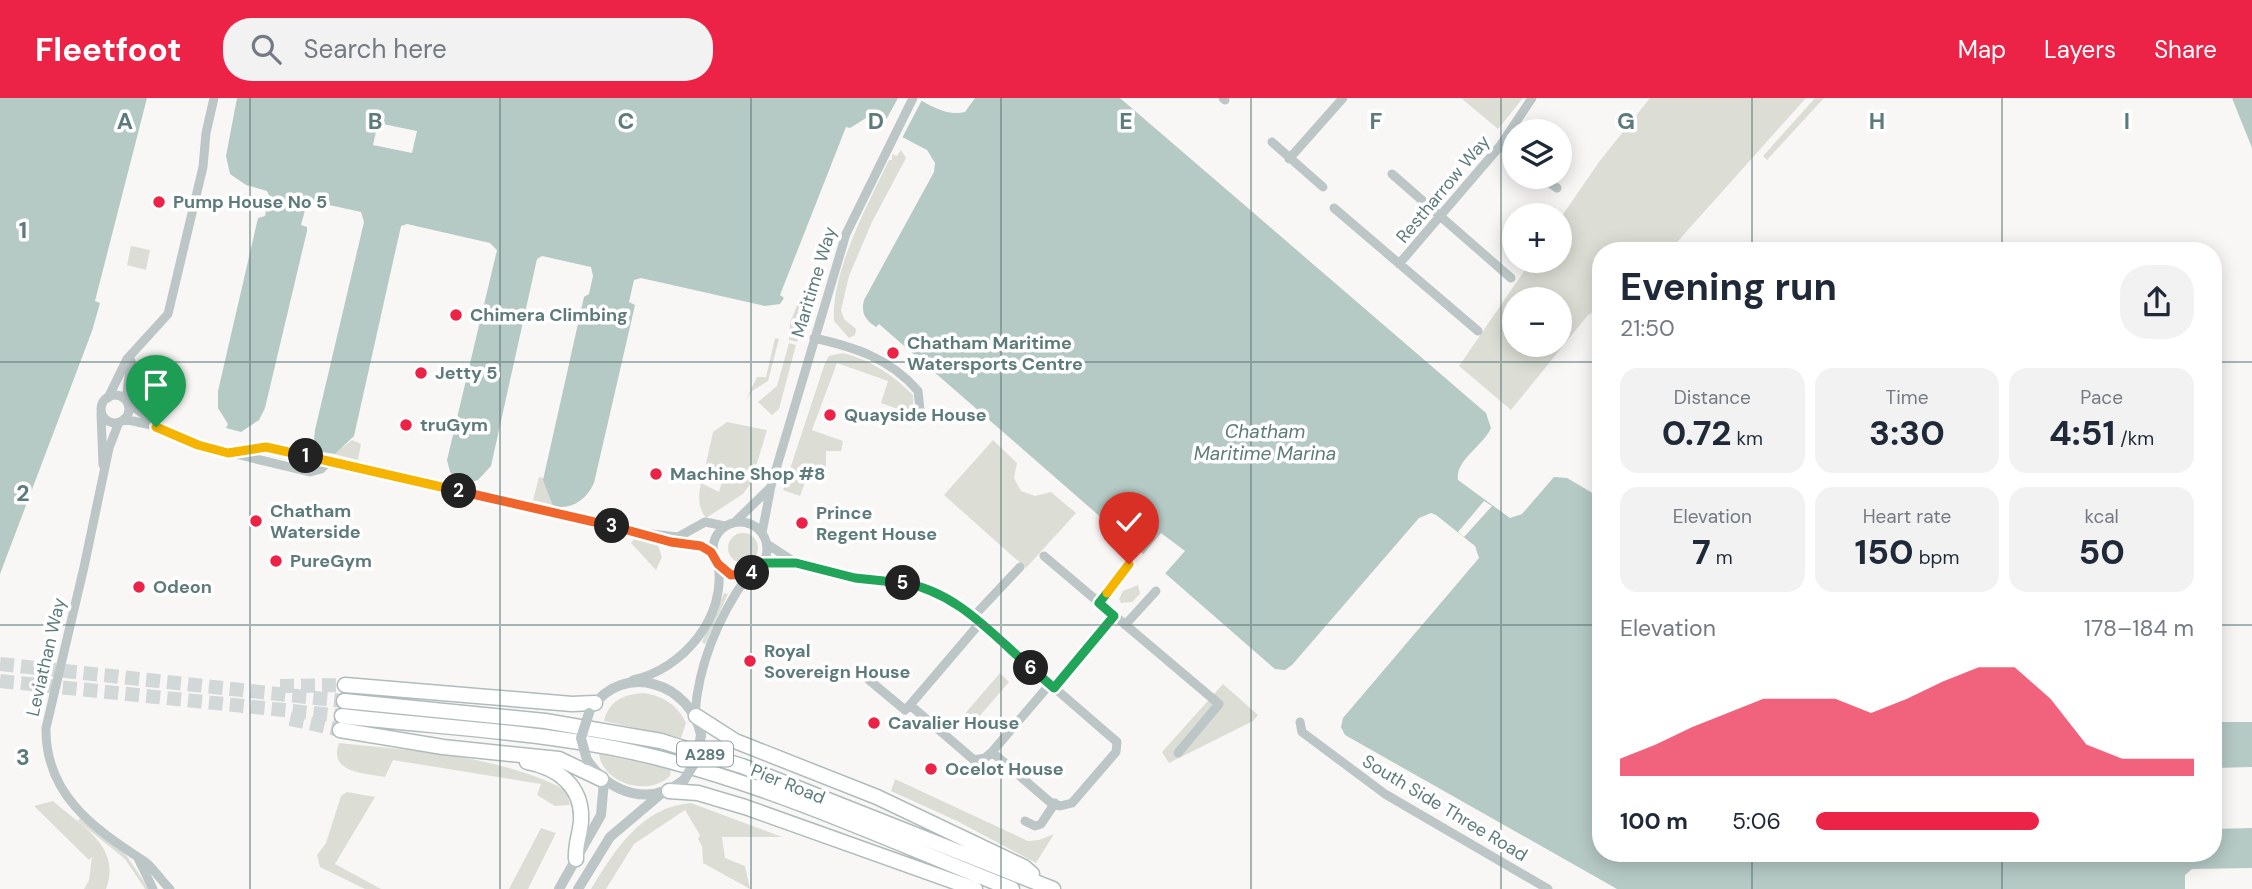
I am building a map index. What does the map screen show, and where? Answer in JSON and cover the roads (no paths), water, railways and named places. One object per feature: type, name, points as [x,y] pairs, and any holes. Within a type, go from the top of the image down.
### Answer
[{"type":"main road","points":[[345,685],[572,704],[592,708]]},
{"type":"main road","name":"Pier Road","points":[[344,701],[545,721],[660,741],[742,766],[1049,887]]},
{"type":"main road","points":[[695,714],[735,741],[877,797],[959,835],[1024,867],[1049,887]]},
{"type":"main road","name":"Pier Road","points":[[514,755],[341,723],[559,740],[672,761],[757,789],[1012,889]]},
{"type":"main road","points":[[514,755],[559,759],[603,780]]},
{"type":"main road","points":[[514,755],[519,760],[558,772],[573,787],[581,814],[575,840],[576,859]]},
{"type":"main road","points":[[665,792],[698,793],[745,807],[975,889]]},
{"type":"street","points":[[214,98],[206,133],[204,167],[168,314],[127,359],[102,410],[107,421],[160,427],[198,445],[310,472],[321,469],[328,461]]},
{"type":"street","name":"Maritime Way","points":[[762,533],[771,486],[846,233],[913,98]]},
{"type":"street","points":[[1289,159],[1343,98]]},
{"type":"street","name":"Restharrow Way","points":[[1399,264],[1500,146],[1532,98]]},
{"type":"street","points":[[1272,142],[1323,187]]},
{"type":"street","points":[[1392,174],[1511,278]]},
{"type":"street","points":[[1334,208],[1479,331]]},
{"type":"street","points":[[814,338],[872,355],[897,371],[918,391],[920,410],[916,417]]},
{"type":"street","points":[[122,421],[129,412],[127,402],[132,356]]},
{"type":"street","points":[[108,398],[119,396],[139,408],[160,427]]},
{"type":"street","name":"Leviathan Way","points":[[102,410],[104,470]]},
{"type":"street","name":"Leviathan Way","points":[[122,421],[104,470],[85,567],[46,728],[45,746],[51,772],[67,800],[145,862],[170,889]]},
{"type":"street","points":[[237,454],[266,447],[643,533],[671,542],[701,546],[731,575],[748,575]]},
{"type":"street","name":"Maritime Way","points":[[730,525],[760,501],[771,486]]},
{"type":"street","points":[[643,533],[678,537],[705,522],[730,525],[749,523],[762,533],[767,544],[796,563]]},
{"type":"street","points":[[665,792],[632,794],[603,780],[587,760],[581,738],[592,708],[615,686],[658,673],[686,653],[711,611],[720,580],[715,539],[730,525]]},
{"type":"street","points":[[763,563],[767,544]]},
{"type":"street","points":[[1044,556],[1219,704],[1178,753]]},
{"type":"street","points":[[695,714],[702,666],[731,599],[748,575],[763,563],[796,563],[855,578],[916,585],[954,601],[1117,742],[1116,752],[1072,803],[1060,806],[1050,802],[992,752]]},
{"type":"street","points":[[1099,603],[1129,564]]},
{"type":"street","points":[[869,680],[905,710],[1020,567]]},
{"type":"street","points":[[1125,625],[1156,592]]},
{"type":"street","points":[[910,705],[974,761],[985,758],[1114,616]]},
{"type":"street","points":[[578,889],[610,837],[684,779],[697,759],[701,735],[695,714],[679,695],[668,688],[641,684],[615,686]]},
{"type":"street","name":"South Side Three Road","points":[[1300,722],[1302,732],[1385,794],[1548,889]]},
{"type":"street","points":[[559,889],[600,815],[603,780]]},
{"type":"street","points":[[1025,821],[1035,826],[1041,824],[1055,803]]},
{"type":"street","name":"Leviathan Way","points":[[138,858],[153,889]]},
{"type":"water","points":[[0,98],[147,98],[95,301],[100,303],[92,331],[0,574]]},
{"type":"water","name":"Chatham Maritime Marina","points":[[237,98],[917,98],[940,110],[959,113],[965,112],[975,98],[1120,98],[1486,413],[1491,428],[1465,459],[1458,473],[1458,480],[1510,518],[1522,514],[1554,477],[1567,478],[1592,493],[1592,862],[2222,862],[2222,829],[2252,828],[2252,868],[2192,869],[2185,875],[2185,889],[1617,889],[1345,735],[1341,727],[1343,718],[1479,558],[1475,546],[1436,515],[1431,513],[1419,518],[1292,665],[1285,670],[1275,669],[879,324],[876,327],[869,321],[863,309],[864,300],[934,172],[935,163],[927,150],[866,118],[850,128],[846,127],[780,295],[784,298],[780,304],[765,306],[641,278],[634,280],[629,302],[635,305],[594,483],[587,494],[572,505],[553,506],[543,480],[584,297],[589,294],[593,276],[591,267],[542,256],[537,259],[491,466],[478,480],[461,485],[450,472],[447,460],[497,250],[490,243],[407,224],[401,226],[354,436],[335,454],[322,452],[314,439],[315,430],[364,222],[361,212],[311,201],[307,203],[301,225],[307,227],[307,231],[265,408],[259,420],[241,432],[226,428],[228,424],[218,408],[218,391],[258,218],[265,216],[269,195],[267,191],[246,185],[230,174],[226,156]]},
{"type":"water","points":[[2232,98],[2252,98],[2252,148]]},
{"type":"water","points":[[2222,722],[2252,722],[2252,767],[2222,768]]},
{"type":"tunnel","points":[[0,664],[344,701]]},
{"type":"tunnel","points":[[0,681],[342,716]]},
{"type":"tunnel","points":[[280,686],[345,685]]},
{"type":"tunnel","points":[[290,719],[340,730]]},
{"type":"place","name":"Pump House No 5","points":[[159,202]]},
{"type":"place","name":"Chimera Climbing","points":[[456,315]]},
{"type":"place","name":"Chatham Maritime Watersports Centre","points":[[893,353]]},
{"type":"place","name":"Jetty 5","points":[[421,373]]},
{"type":"place","name":"Quayside House","points":[[830,415]]},
{"type":"place","name":"truGym","points":[[406,425]]},
{"type":"place","name":"Machine Shop #8","points":[[656,474]]},
{"type":"place","name":"Chatham Waterside","points":[[256,521]]},
{"type":"place","name":"Prince Regent House","points":[[802,523]]},
{"type":"place","name":"PureGym","points":[[276,561]]},
{"type":"place","name":"Odeon","points":[[139,587]]},
{"type":"place","name":"Royal Sovereign House","points":[[750,661]]},
{"type":"place","name":"Cavalier House","points":[[874,723]]},
{"type":"place","name":"Ocelot House","points":[[931,769]]}]
